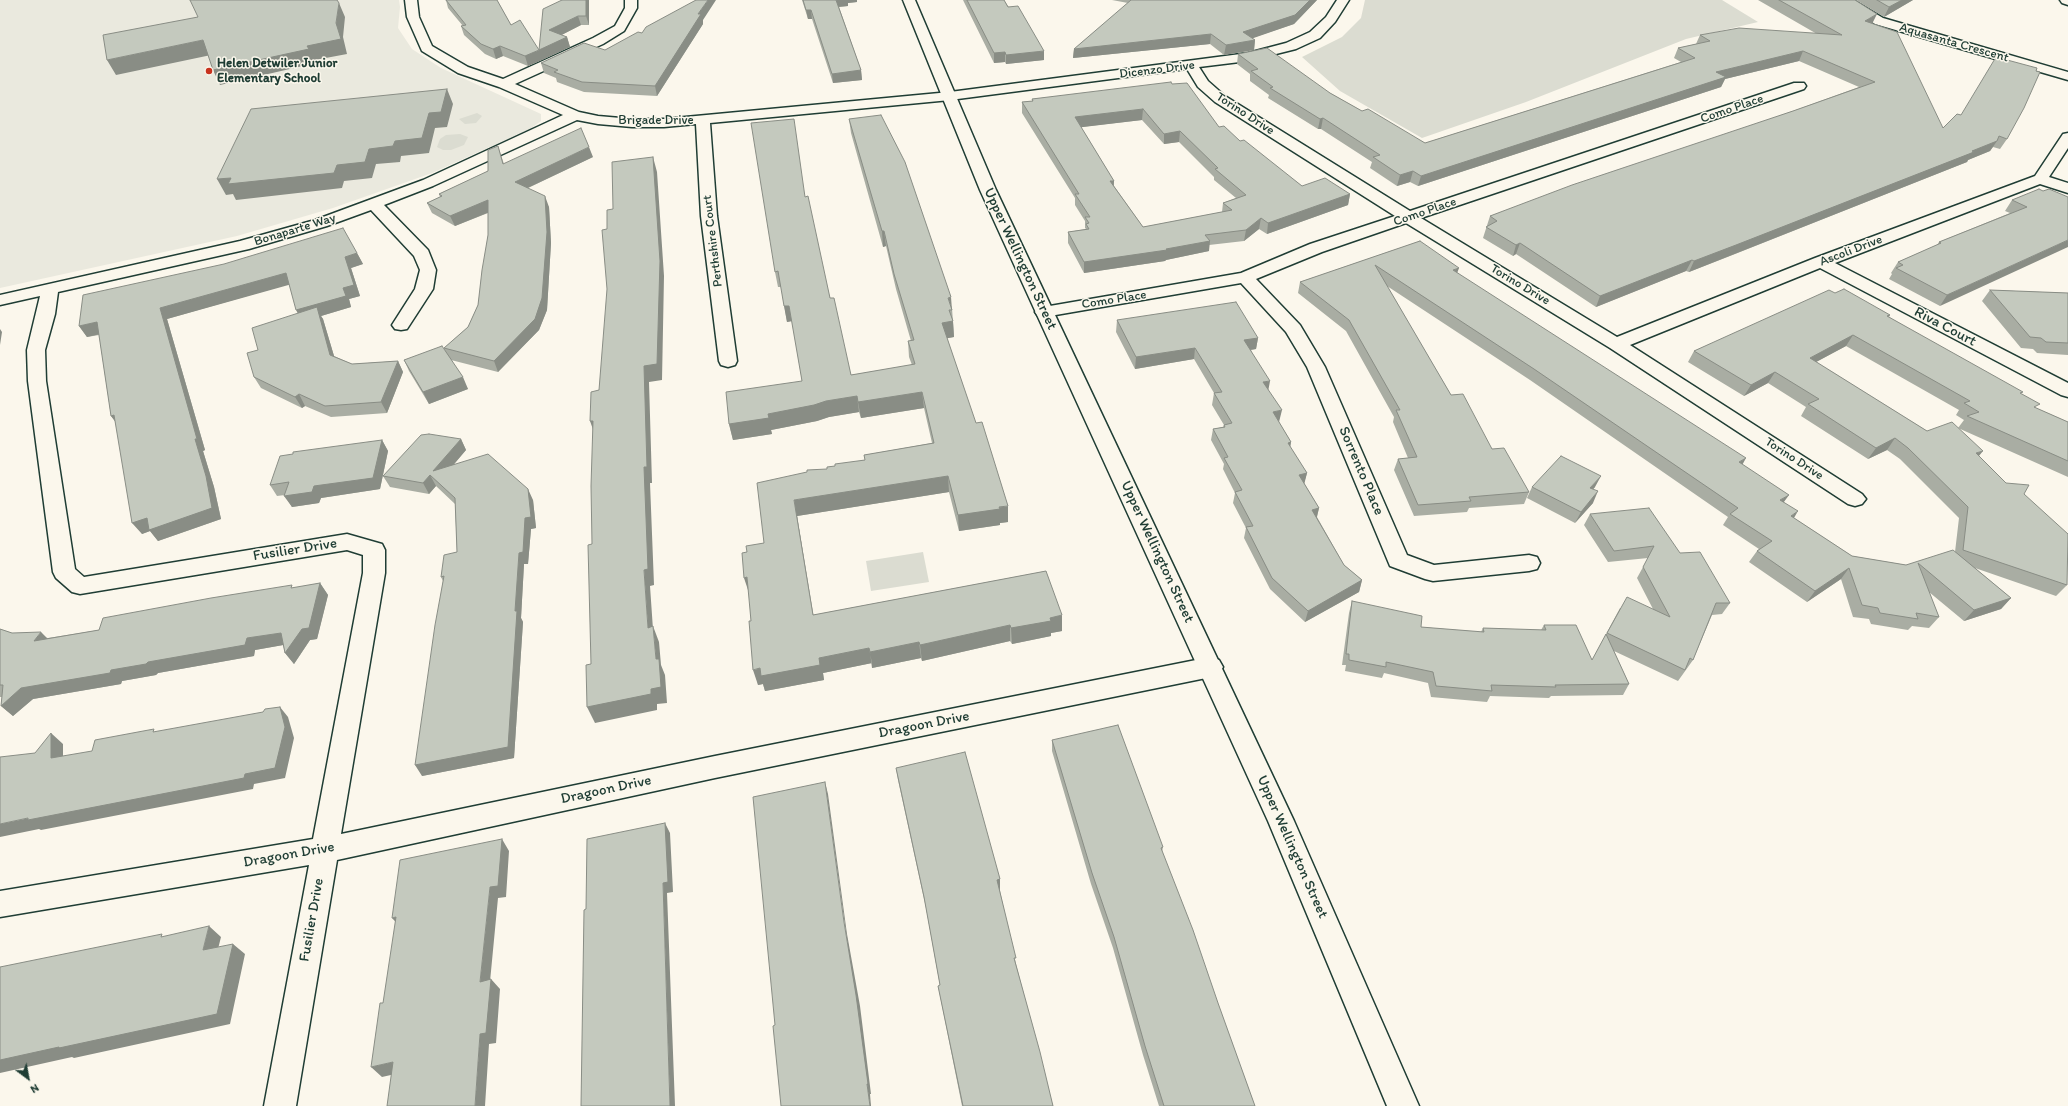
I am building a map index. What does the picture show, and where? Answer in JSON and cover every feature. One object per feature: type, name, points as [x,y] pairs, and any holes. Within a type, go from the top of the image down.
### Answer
[{"type":"street","name":"Brigade Drive","points":[[411,0],[413,17],[427,48],[463,70],[504,84],[575,115],[598,120],[632,123],[664,123],[950,96]]},
{"type":"street","points":[[504,84],[598,42],[620,28],[631,8],[631,0]]},
{"type":"street","name":"Upper Wellington Street","points":[[909,0],[988,190],[1211,667],[1281,822],[1403,1106]]},
{"type":"street","name":"Dicenzo Drive","points":[[950,96],[1192,66],[1248,57],[1291,46],[1315,35],[1331,19],[1343,0]]},
{"type":"street","name":"Aquasanta Crescent","points":[[1844,0],[1879,21],[2068,76]]},
{"type":"street","name":"Torino Drive","points":[[1192,66],[1203,84],[1220,99],[1408,217],[1616,344],[1855,499]]},
{"type":"street","name":"Como Place","points":[[1044,312],[1245,276],[1316,248],[1798,86]]},
{"type":"street","name":"Bonaparte Way","points":[[0,300],[50,290],[243,245],[321,223],[375,204],[480,160],[575,115]]},
{"type":"street","name":"Perthshire Court","points":[[703,120],[709,216],[728,361]]},
{"type":"street","points":[[2068,137],[2040,179],[2068,188]]},
{"type":"street","name":"Ascoli Drive","points":[[1616,344],[1821,262],[2040,179]]},
{"type":"street","points":[[375,204],[422,254],[428,270],[424,289],[401,325]]},
{"type":"street","name":"Riva Court","points":[[1821,262],[2068,391]]},
{"type":"street","name":"Sorrento Place","points":[[1245,276],[1294,329],[1316,366],[1398,560],[1433,573],[1528,563]]},
{"type":"street","name":"Fusilier Drive","points":[[50,290],[46,314],[36,350],[37,381],[64,572],[80,586],[347,542],[374,550],[374,573],[280,1106]]},
{"type":"street","name":"Dragoon Drive","points":[[0,904],[324,850],[730,764],[1211,667]]},
{"type":"shaded area","points":[[0,0],[399,0],[400,7],[398,28],[412,49],[441,68],[541,114],[541,121],[530,129],[432,173],[333,208],[237,236],[0,288]]},
{"type":"shaded area","points":[[1365,0],[1722,0],[1758,22],[1686,39],[1526,102],[1422,138],[1340,91],[1302,57],[1342,37],[1361,18]]},
{"type":"shaded area","points":[[477,113],[482,116],[476,123],[465,124],[459,119]]},
{"type":"shaded area","points":[[460,134],[468,137],[464,145],[451,150],[443,150],[437,147],[440,139],[446,135]]},
{"type":"shaded area","points":[[923,552],[929,582],[871,591],[866,561]]},
{"type":"building","points":[[190,0],[337,0],[339,3],[336,23],[341,39],[307,46],[309,49],[213,70],[203,40],[107,60],[103,35],[198,17]]},
{"type":"building","points":[[446,0],[497,0],[511,25],[520,20],[539,50],[525,56],[500,46],[493,49],[481,44],[461,26],[466,25]]},
{"type":"building","points":[[562,0],[586,0],[586,16],[578,16],[549,30],[567,37],[539,50],[543,9]]},
{"type":"building","points":[[696,0],[708,0],[698,14],[701,14],[655,86],[582,82],[554,72],[558,70],[541,63],[584,43],[605,50],[638,32],[642,33],[646,27]]},
{"type":"building","points":[[803,0],[836,0],[861,70],[832,74],[811,10],[806,10]]},
{"type":"building","points":[[967,0],[1004,0],[1008,7],[1018,6],[1044,51],[1006,55],[1005,52],[994,53]]},
{"type":"building","points":[[1131,0],[1310,0],[1295,15],[1243,32],[1255,40],[1226,45],[1211,34],[1074,49]]},
{"type":"building","points":[[1779,0],[1855,0],[1877,14],[1865,21],[1897,32],[1943,128],[1957,114],[1961,115],[1996,57],[2037,68],[2036,71],[2040,72],[2024,108],[2007,139],[1999,136],[1997,141],[1972,151],[1974,152],[1736,245],[1694,261],[1692,260],[1600,296],[1520,243],[1516,245],[1486,227],[1497,221],[1490,216],[1572,185],[1875,82],[1803,51],[1716,72],[1726,77],[1421,176],[1413,171],[1400,175],[1373,157],[1380,155],[1323,118],[1320,119],[1270,88],[1273,87],[1251,71],[1258,69],[1238,54],[1267,48],[1330,93],[1362,111],[1368,109],[1425,143],[1695,58],[1678,48],[1710,41],[1700,35],[1739,28],[1842,35]]},
{"type":"building","points":[[1877,0],[1902,0],[1889,7]]},
{"type":"building","points":[[1171,82],[1172,84],[1187,83],[1219,127],[1224,126],[1240,141],[1244,140],[1302,186],[1325,178],[1350,194],[1268,223],[1261,218],[1246,230],[1205,235],[1210,241],[1166,249],[1167,250],[1084,262],[1068,232],[1089,229],[1086,224],[1089,223],[1085,217],[1090,217],[1075,194],[1079,194],[1022,102],[1033,101],[1032,99]],"holes":[[[1143,109],[1164,134],[1180,131],[1218,168],[1215,169],[1246,195],[1223,203],[1232,210],[1143,227],[1110,181],[1114,181],[1075,117]]]},
{"type":"building","points":[[447,89],[441,112],[429,113],[422,138],[395,141],[393,146],[369,149],[365,162],[337,165],[334,173],[228,184],[231,178],[217,179],[251,109]]},
{"type":"building","points":[[881,115],[905,162],[951,297],[948,298],[952,310],[949,310],[953,321],[942,323],[976,423],[982,422],[1008,506],[999,507],[1000,509],[958,515],[948,476],[794,500],[813,615],[1046,571],[1062,615],[1050,618],[1051,621],[1011,628],[1010,625],[920,645],[919,642],[870,652],[869,648],[819,658],[820,665],[761,676],[760,668],[753,670],[747,577],[744,578],[742,553],[747,552],[746,546],[764,543],[757,483],[807,472],[807,470],[827,469],[827,467],[835,466],[835,464],[865,460],[864,455],[934,443],[922,392],[858,402],[857,396],[826,401],[814,405],[768,414],[769,418],[729,424],[726,392],[802,381],[789,306],[784,306],[778,271],[775,272],[751,123],[794,119],[805,197],[808,196],[830,298],[834,298],[851,375],[915,364],[908,341],[914,340],[894,274],[884,231],[882,231],[849,119]]},
{"type":"building","points":[[581,128],[589,147],[515,182],[545,196],[547,232],[542,298],[535,319],[494,361],[444,348],[468,327],[478,305],[488,235],[488,200],[450,216],[427,203],[442,196],[439,194],[488,171],[488,150],[498,146],[503,164]]},
{"type":"building","points":[[653,157],[660,261],[657,364],[644,366],[647,467],[644,467],[648,569],[644,570],[648,628],[653,626],[656,659],[659,659],[661,687],[651,689],[651,694],[587,707],[586,665],[591,664],[588,545],[592,544],[591,486],[593,421],[590,421],[591,392],[599,390],[607,289],[602,230],[607,229],[607,210],[613,209],[612,162]]},
{"type":"building","points":[[2039,189],[2043,191],[2049,189],[2068,197],[2068,240],[1947,295],[1896,268],[1903,265],[1898,262],[1941,243],[1939,242],[2027,207],[2012,200]]},
{"type":"building","points":[[343,228],[357,253],[345,257],[354,285],[343,288],[346,296],[296,310],[286,273],[160,308],[197,439],[195,439],[206,476],[212,508],[149,530],[147,518],[132,523],[114,415],[111,416],[97,322],[79,326],[83,295],[224,264]]},
{"type":"building","points":[[1420,241],[1459,268],[1453,270],[1746,458],[1739,462],[1789,495],[1780,500],[1798,511],[1791,516],[1852,556],[1906,565],[1953,550],[2011,598],[1974,610],[1918,563],[1939,617],[1916,613],[1918,619],[1880,613],[1878,608],[1862,605],[1849,568],[1815,591],[1757,551],[1772,541],[1730,514],[1738,508],[1534,369],[1375,265],[1451,395],[1463,394],[1492,449],[1504,448],[1529,492],[1469,497],[1471,501],[1418,505],[1398,459],[1417,457],[1396,410],[1400,410],[1349,320],[1300,282]]},
{"type":"building","points":[[1844,289],[1890,315],[1887,316],[2023,392],[2020,393],[2040,404],[2034,407],[2068,422],[2068,461],[1967,416],[1979,412],[1964,403],[1970,401],[1853,335],[1810,358],[1927,431],[1952,422],[1983,451],[1976,453],[2006,483],[2029,485],[2024,494],[2068,534],[2067,585],[1963,550],[1968,507],[1908,448],[1895,438],[1876,448],[1808,404],[1819,399],[1775,372],[1751,385],[1694,351],[1829,290],[1835,293]]},
{"type":"building","points":[[1990,290],[2068,293],[2068,343],[2046,342],[2041,338],[2030,337]]},
{"type":"building","points":[[1236,302],[1258,338],[1244,340],[1270,381],[1263,382],[1282,410],[1273,412],[1291,442],[1288,443],[1307,473],[1299,475],[1319,508],[1312,510],[1344,565],[1362,580],[1308,611],[1272,578],[1246,527],[1253,526],[1235,492],[1242,490],[1224,458],[1228,457],[1213,429],[1225,427],[1224,425],[1232,423],[1214,393],[1222,392],[1195,348],[1136,357],[1117,320]]},
{"type":"building","points":[[317,307],[330,355],[352,364],[398,361],[381,402],[325,406],[299,394],[295,397],[254,377],[247,353],[258,350],[252,328]]},
{"type":"building","points":[[442,346],[463,377],[423,392],[404,360]]},
{"type":"building","points":[[429,434],[461,439],[433,471],[488,454],[528,489],[531,517],[525,518],[523,552],[519,553],[515,611],[517,611],[508,747],[415,765],[435,625],[444,576],[441,577],[444,555],[457,552],[455,498],[430,475],[423,483],[383,476],[421,435]]},
{"type":"building","points":[[382,440],[373,478],[314,486],[312,492],[284,496],[289,482],[270,485],[280,456],[293,454],[293,452]]},
{"type":"building","points":[[1561,456],[1601,476],[1590,488],[1598,491],[1581,512],[1532,487]]},
{"type":"building","points":[[1649,508],[1680,553],[1700,552],[1730,603],[1716,603],[1693,660],[1690,658],[1685,670],[1607,633],[1627,597],[1670,617],[1643,567],[1654,546],[1614,551],[1590,514]]},
{"type":"building","points":[[320,583],[309,628],[302,629],[285,653],[281,633],[247,638],[245,645],[148,662],[146,664],[111,670],[110,673],[21,688],[1,706],[3,685],[0,685],[0,629],[12,633],[41,632],[34,641],[99,630],[103,618],[211,598],[292,585],[291,588]]},
{"type":"building","points":[[1352,601],[1422,616],[1421,627],[1484,632],[1483,628],[1546,630],[1544,625],[1576,625],[1592,660],[1606,634],[1629,684],[1555,685],[1556,687],[1491,685],[1492,691],[1436,686],[1433,672],[1386,662],[1386,667],[1349,660],[1349,654],[1346,654]]},
{"type":"building","points":[[280,707],[285,727],[275,768],[245,774],[244,778],[28,820],[28,818],[0,824],[0,757],[35,753],[51,733],[51,758],[92,751],[95,740],[154,729],[153,732],[263,712],[265,709]]},
{"type":"building","points":[[1118,725],[1163,847],[1161,848],[1193,930],[1255,1106],[1164,1106],[1114,937],[1092,873],[1052,740]]},
{"type":"building","points":[[965,752],[1000,879],[997,880],[1016,958],[1014,958],[1053,1106],[963,1106],[938,986],[940,985],[924,897],[896,768]]},
{"type":"building","points":[[825,782],[844,922],[856,995],[870,1106],[781,1106],[773,1026],[775,1025],[753,797]]},
{"type":"building","points":[[665,823],[668,882],[663,883],[670,1106],[581,1106],[584,910],[586,909],[587,839]]},
{"type":"building","points":[[502,839],[498,886],[490,887],[480,982],[491,979],[486,1033],[480,1034],[475,1106],[387,1106],[393,1062],[371,1067],[380,1003],[383,1003],[396,917],[392,918],[400,860]]},
{"type":"building","points":[[209,926],[203,950],[233,944],[217,1014],[0,1060],[0,967],[162,934],[161,937]]},
{"type":"place","name":"Helen Detwiler Junior Elementary School","points":[[209,71]]}]
